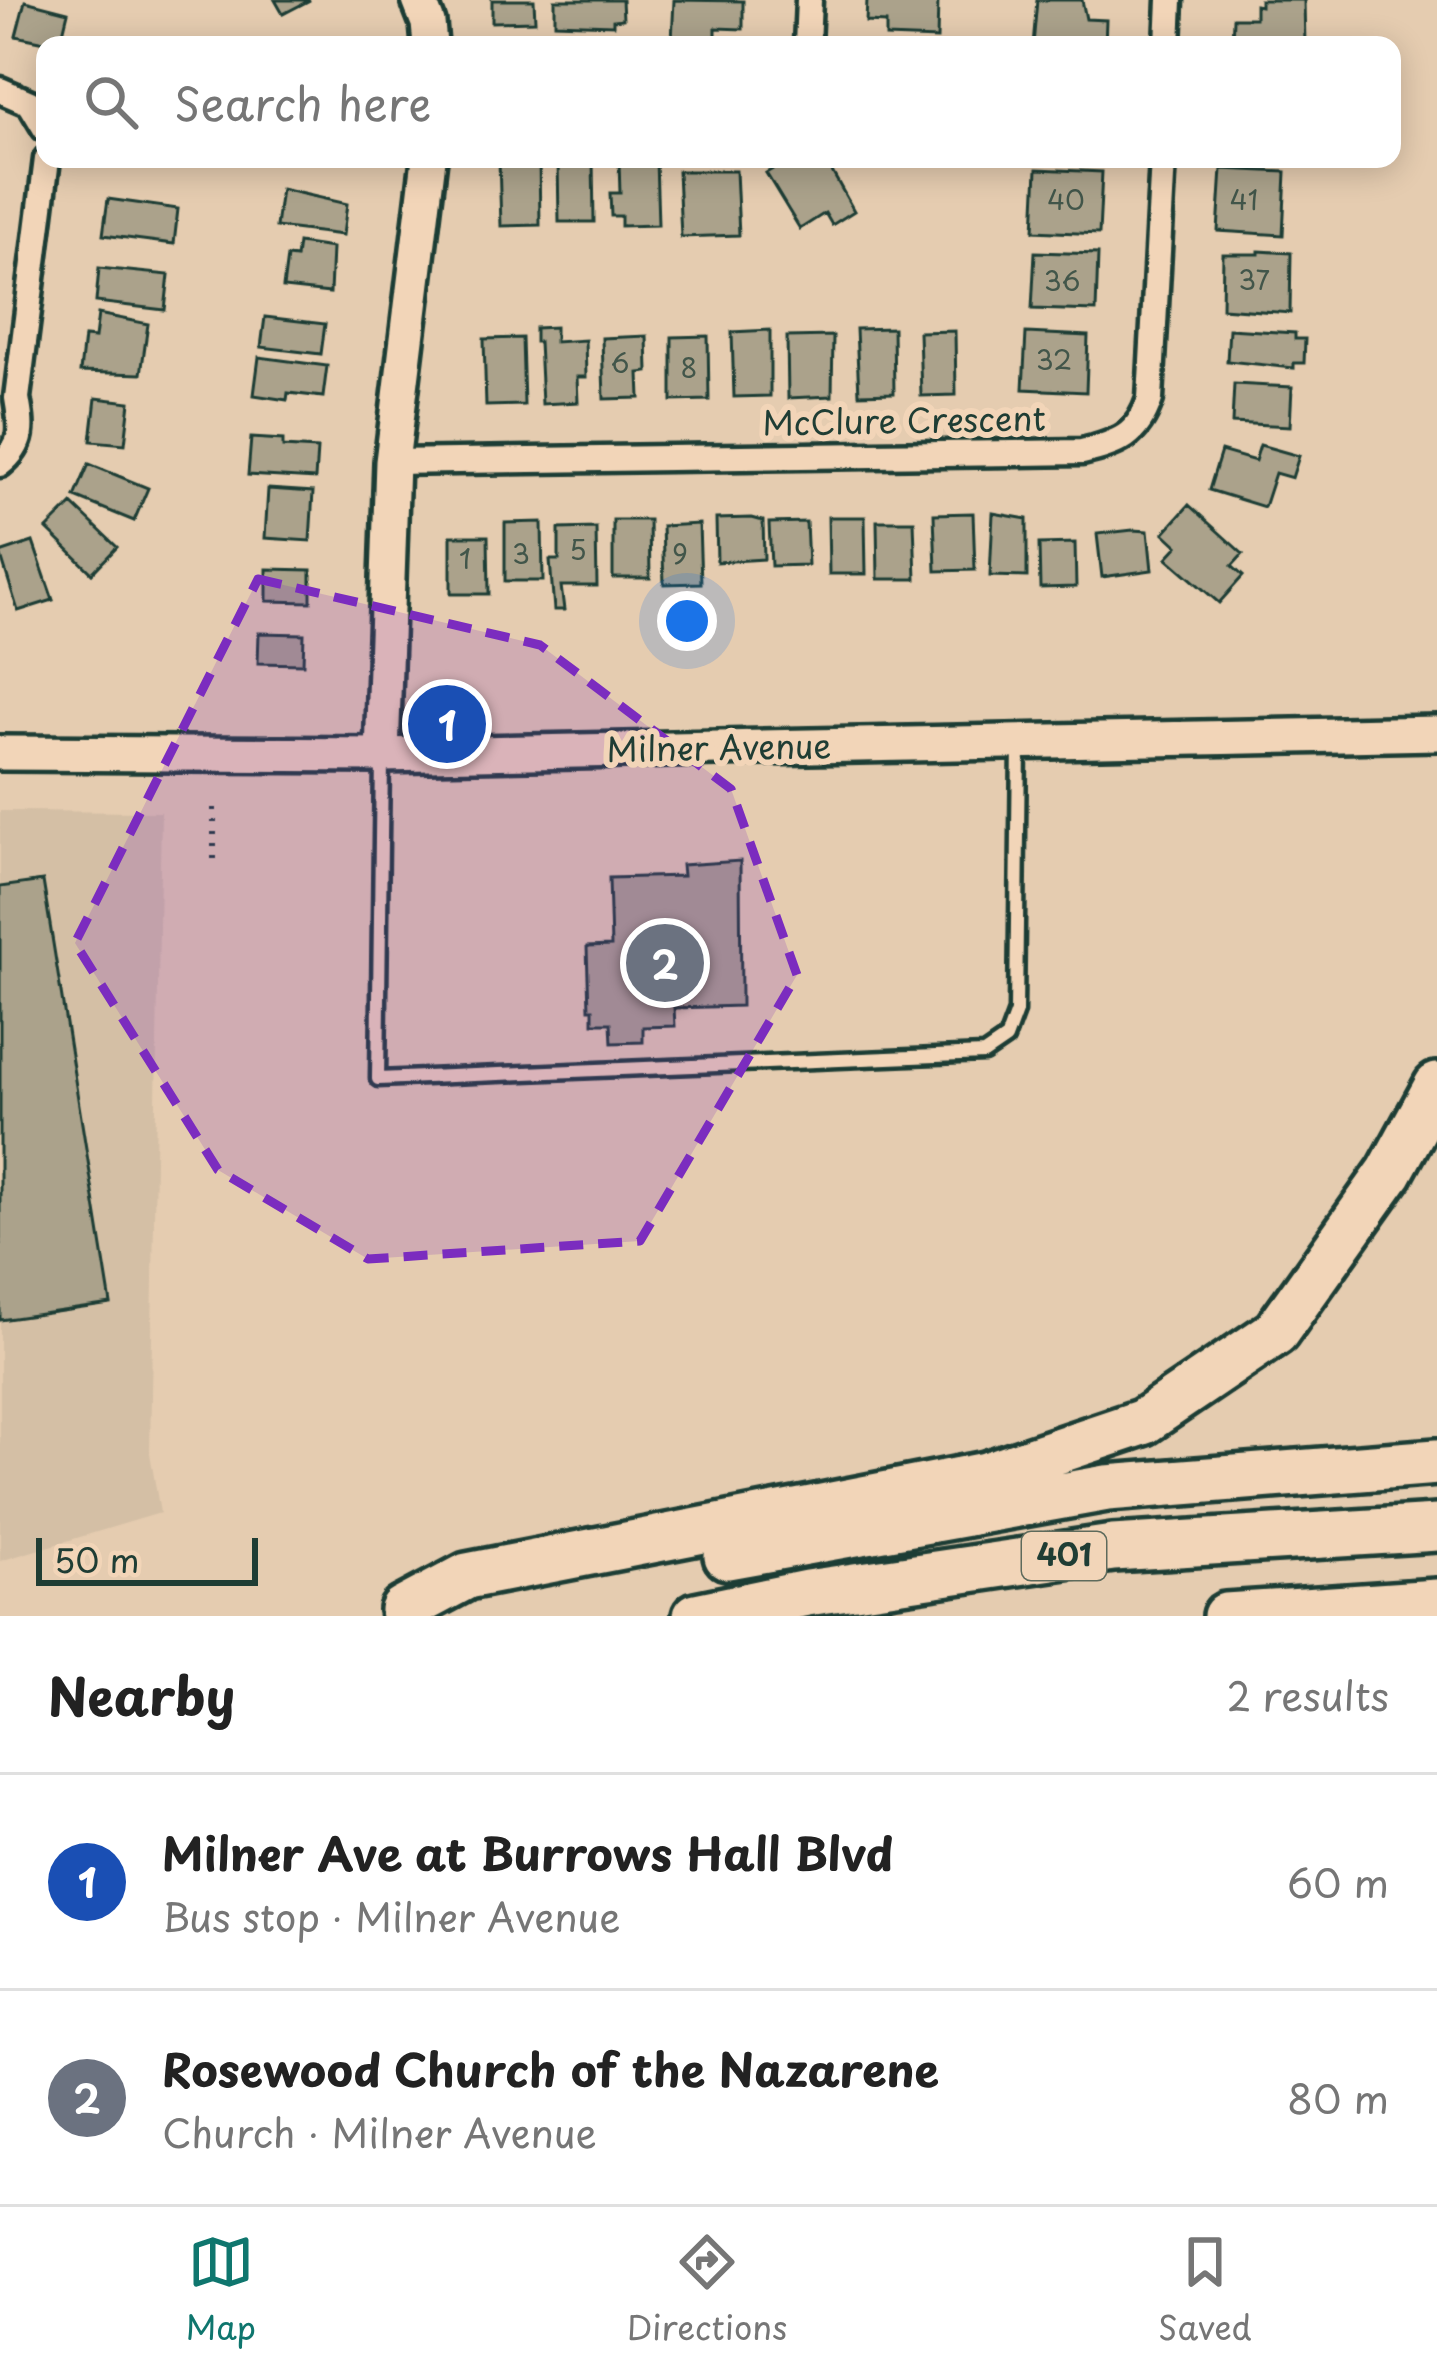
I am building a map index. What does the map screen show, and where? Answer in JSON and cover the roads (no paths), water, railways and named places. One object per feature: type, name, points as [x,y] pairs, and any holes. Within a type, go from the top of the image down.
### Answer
[{"type":"highway","points":[[391,1613],[467,1576],[986,1475],[1143,1422],[1276,1332],[1390,1172],[1437,1087]]},
{"type":"highway","points":[[391,1613],[1107,1488],[1437,1462]]},
{"type":"highway","name":"401","points":[[696,1616],[807,1593],[1113,1549],[1437,1528]]},
{"type":"highway","points":[[1226,1616],[1437,1601]]},
{"type":"main road","points":[[419,0],[428,36]]},
{"type":"main road","points":[[382,755],[392,462],[428,168]]},
{"type":"main road","name":"Milner Avenue","points":[[0,753],[382,755],[1437,733]]},
{"type":"street","points":[[807,36],[809,0]]},
{"type":"street","points":[[1168,36],[1170,0]]},
{"type":"street","points":[[0,89],[29,103],[36,114]]},
{"type":"street","points":[[0,464],[12,455],[23,435],[17,398],[46,168]]},
{"type":"street","name":"McClure Crescent","points":[[392,462],[1082,452],[1122,441],[1143,419],[1150,399],[1163,168]]},
{"type":"lane","points":[[382,755],[377,1079],[984,1054],[1006,1039],[1016,1012],[1019,742]]},
{"type":"place","name":"Milner Ave at Burrows Hall Blvd","points":[[447,724]]},
{"type":"place","name":"Rosewood Church of the Nazarene","points":[[665,963]]}]
